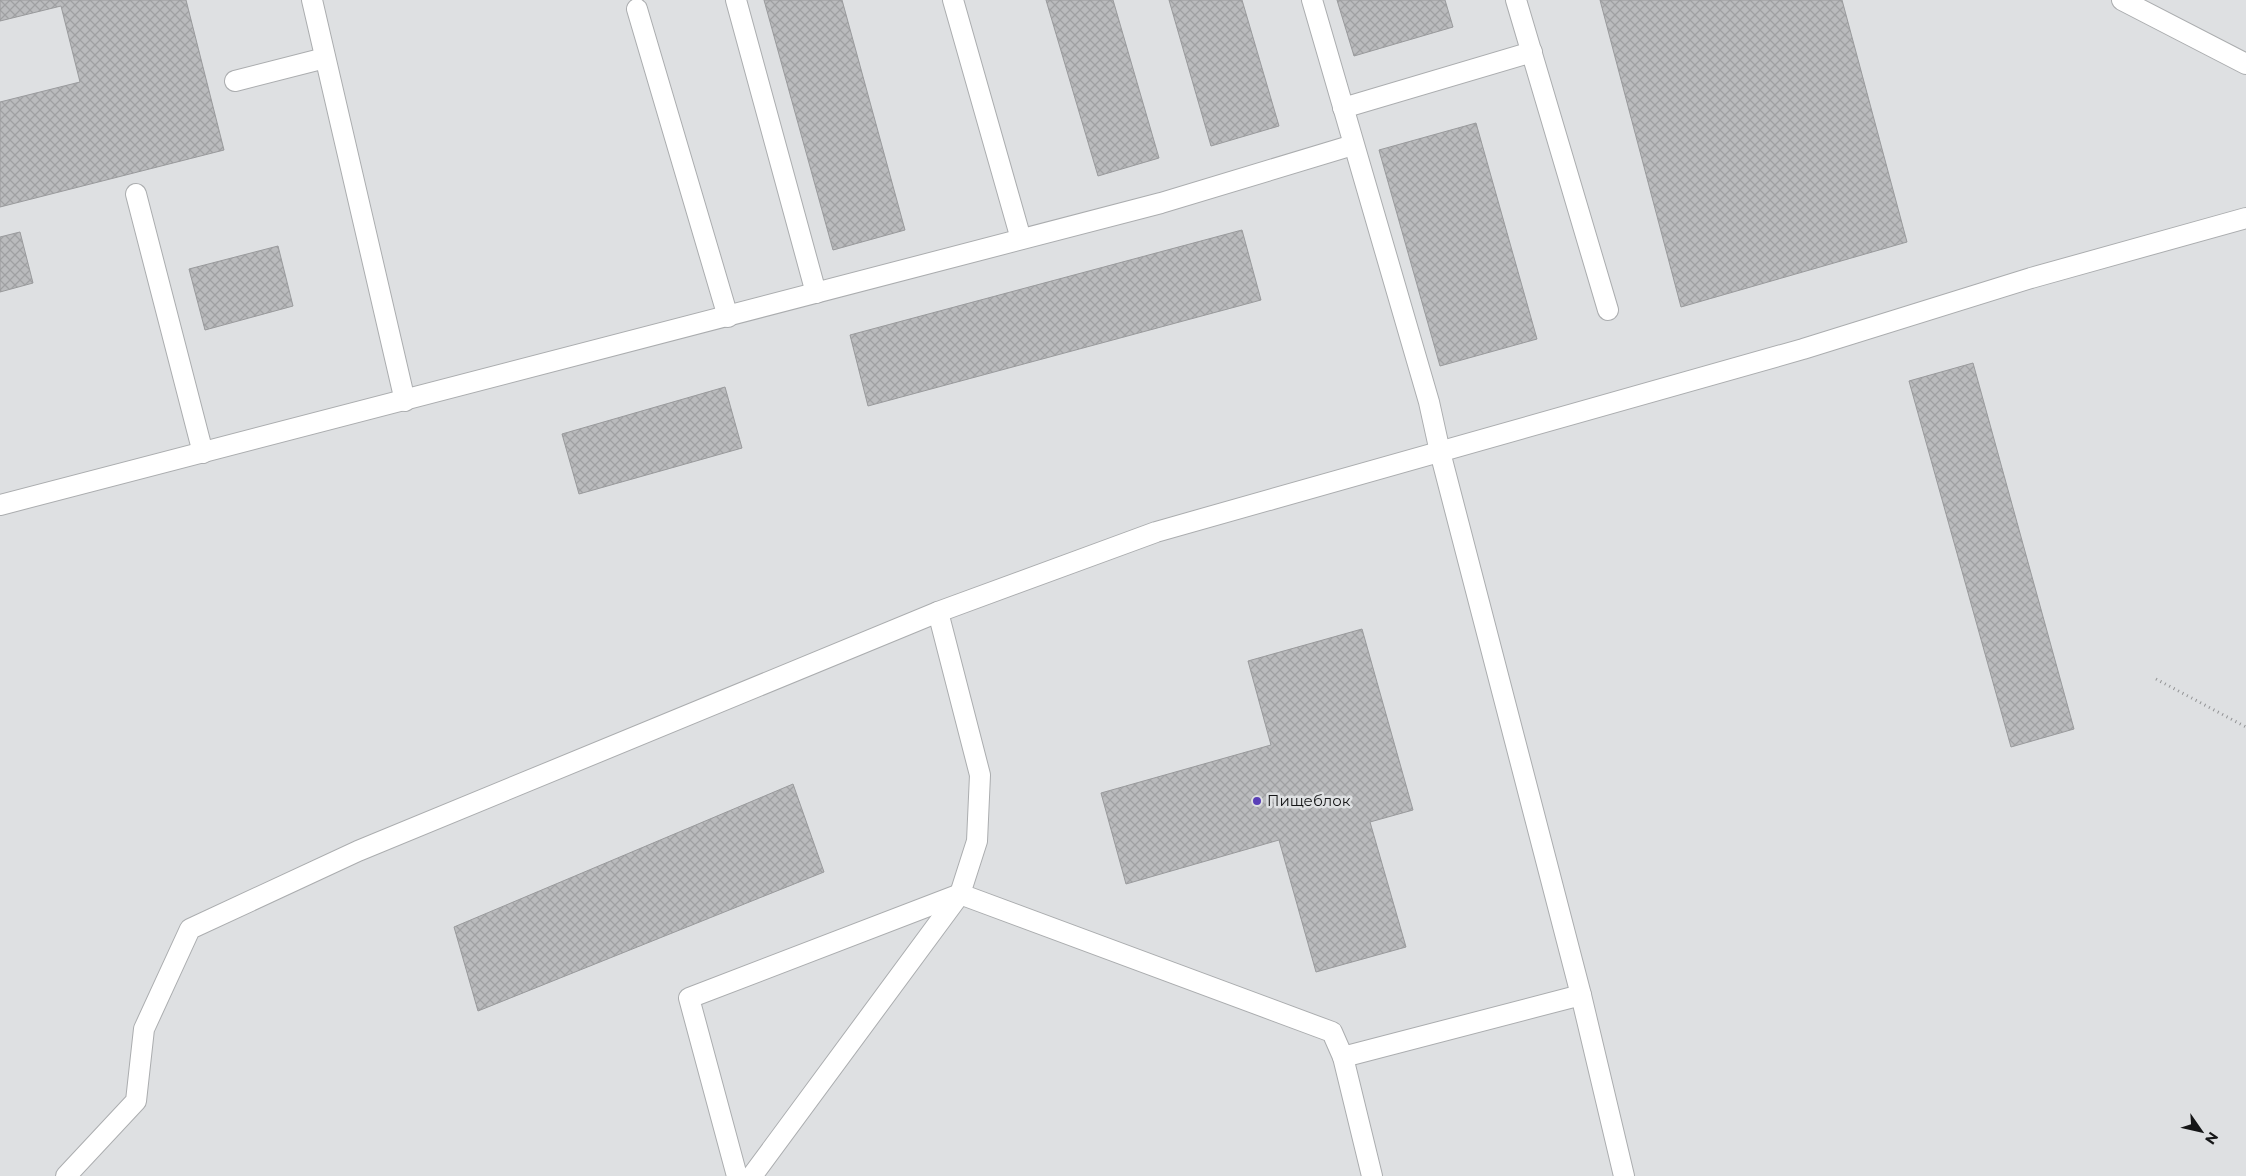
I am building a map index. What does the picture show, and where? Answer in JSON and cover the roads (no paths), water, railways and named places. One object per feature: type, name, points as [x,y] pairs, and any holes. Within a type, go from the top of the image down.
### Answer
[{"type":"lane","points":[[312,0],[405,401]]},
{"type":"lane","points":[[736,0],[816,293]]},
{"type":"lane","points":[[953,0],[1021,239]]},
{"type":"lane","points":[[1312,0],[1429,402],[1440,452],[1581,995],[1624,1176]]},
{"type":"lane","points":[[1516,0],[1608,310]]},
{"type":"lane","points":[[2122,0],[2246,64]]},
{"type":"lane","points":[[638,10],[728,317]]},
{"type":"lane","points":[[1343,108],[1532,52]]},
{"type":"lane","points":[[235,81],[325,58]]},
{"type":"lane","points":[[0,505],[1161,203],[1353,145]]},
{"type":"lane","points":[[136,194],[203,453]]},
{"type":"lane","points":[[66,1176],[136,1101],[144,1029],[190,929],[358,851],[938,612],[1156,532],[1803,349],[2031,278],[2246,218]]},
{"type":"lane","points":[[752,1176],[960,894],[977,841],[980,775],[938,612]]},
{"type":"lane","points":[[737,1176],[688,998],[960,894],[1332,1032],[1343,1056],[1372,1176]]},
{"type":"lane","points":[[1343,1056],[1581,995]]},
{"type":"place","name":"Пищеблок","points":[[1257,801]]}]
